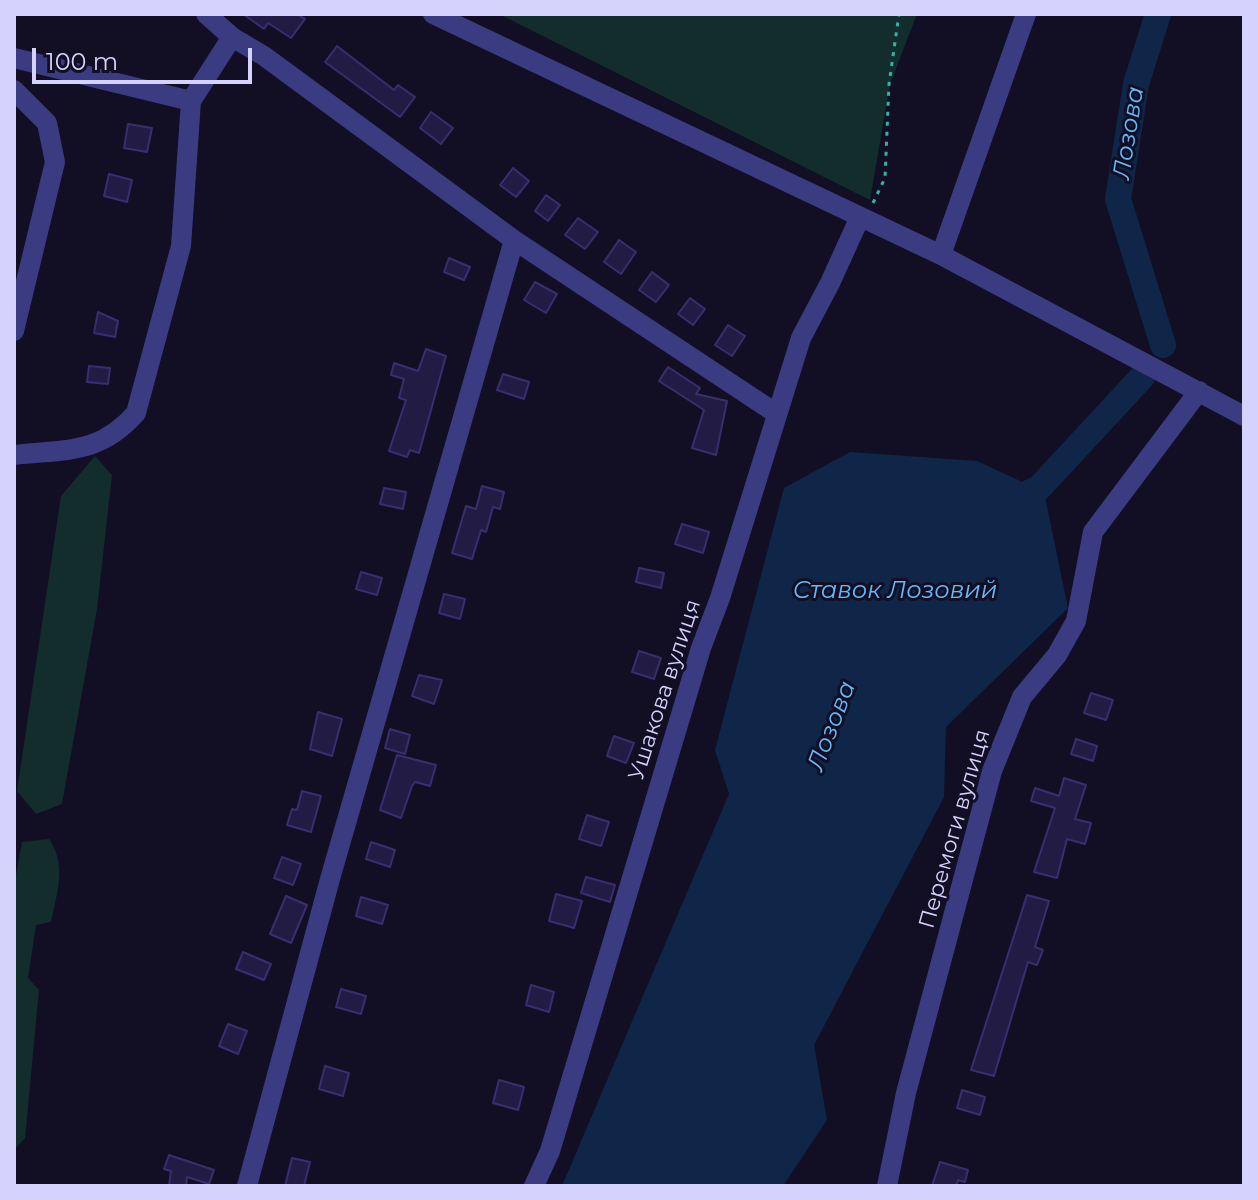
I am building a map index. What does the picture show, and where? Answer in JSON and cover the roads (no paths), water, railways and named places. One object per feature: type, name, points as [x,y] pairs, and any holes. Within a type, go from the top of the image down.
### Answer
[{"type":"street","points":[[206,14],[232,37],[264,56],[514,240],[777,414]]},
{"type":"street","points":[[433,14],[941,255],[1244,416]]},
{"type":"street","points":[[941,255],[1026,14]]},
{"type":"street","points":[[14,455],[95,446],[119,431],[136,413],[181,246],[191,101],[232,37]]},
{"type":"street","points":[[14,58],[191,101]]},
{"type":"street","points":[[14,90],[47,123],[55,162],[14,331]]},
{"type":"street","name":"Ушакова вулиця","points":[[534,1186],[550,1151],[701,648],[720,598],[801,338],[863,218]]},
{"type":"street","points":[[247,1186],[330,879],[514,240]]},
{"type":"street","name":"Перемоги вулиця","points":[[887,1186],[906,1093],[992,771],[1022,697],[1057,655],[1076,621],[1093,532],[1199,391]]},
{"type":"water","name":"Ставок Лозовий","points":[[850,452],[977,461],[1044,492],[1068,608],[946,727],[944,797],[814,1045],[827,1120],[783,1186],[562,1186],[729,794],[715,750],[784,488]]},
{"type":"waterway","name":"Лозова","points":[[1158,14],[1136,84],[1118,199],[1163,345]]},
{"type":"waterway","name":"Лозова","points":[[1006,504],[1039,488],[1142,377]]}]
